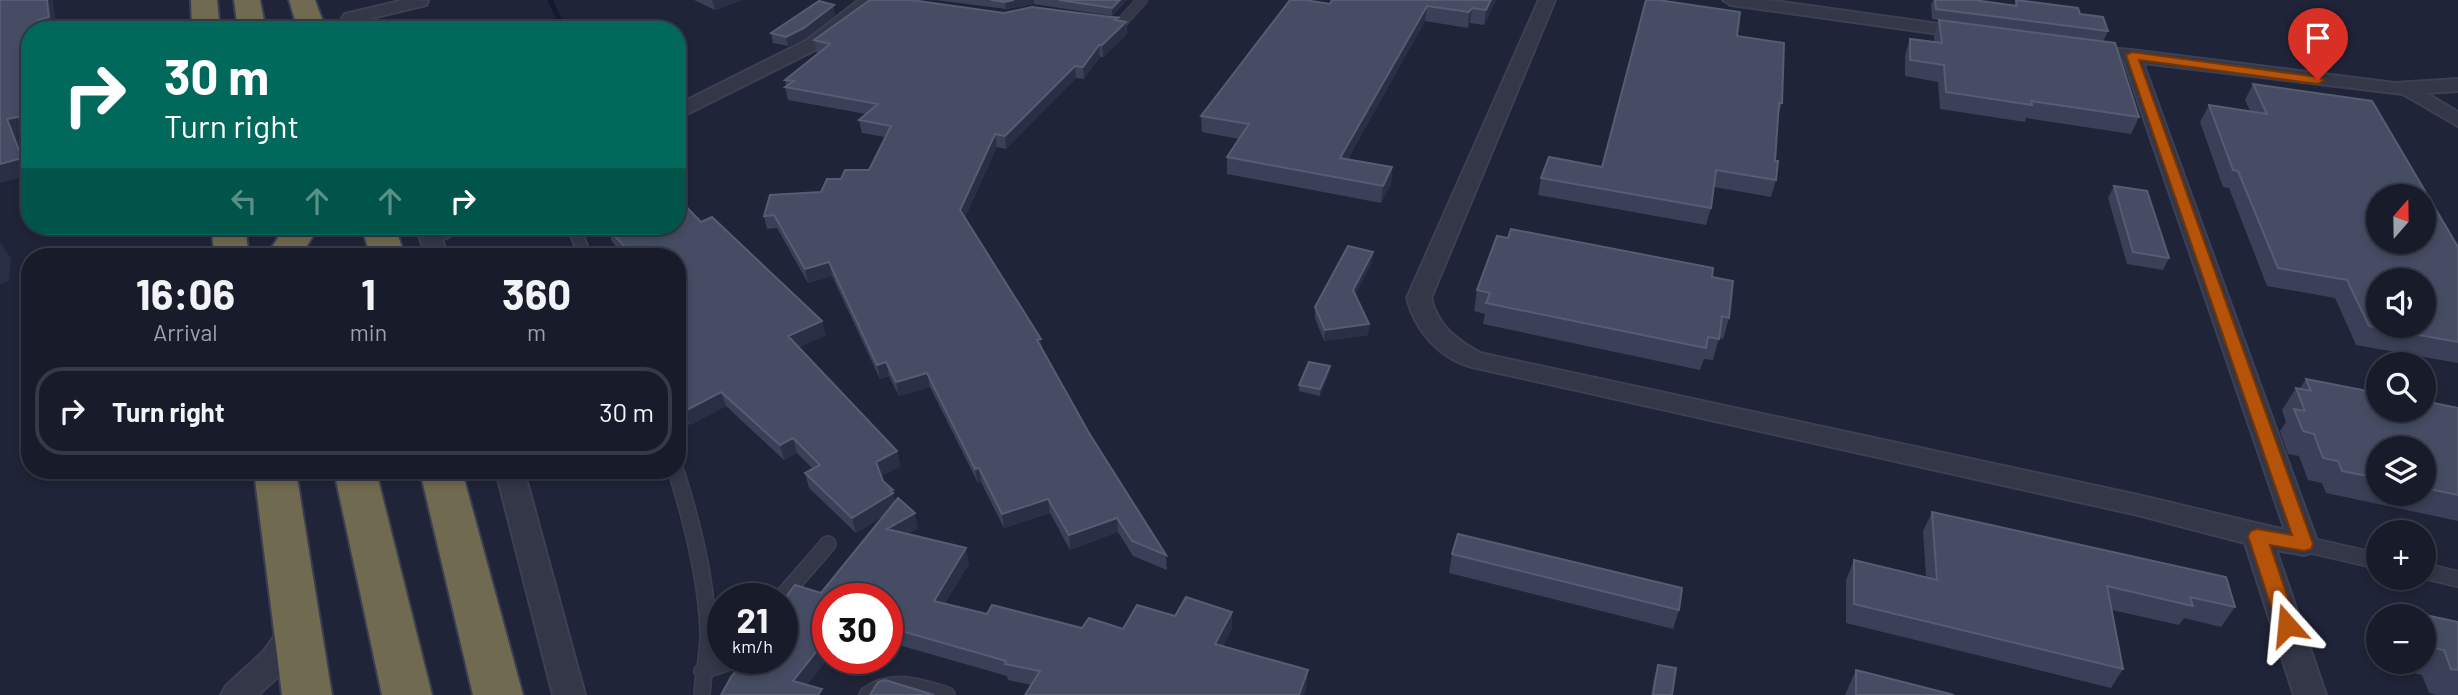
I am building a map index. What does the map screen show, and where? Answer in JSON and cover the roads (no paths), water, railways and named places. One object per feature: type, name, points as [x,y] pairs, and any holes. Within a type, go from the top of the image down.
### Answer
[{"type":"highway","points":[[204,0],[205,21]]},
{"type":"highway","points":[[247,0],[250,21]]},
{"type":"highway","points":[[302,0],[309,21]]},
{"type":"highway","points":[[276,479],[307,695]]},
{"type":"highway","points":[[357,479],[407,695]]},
{"type":"highway","points":[[443,479],[498,695]]},
{"type":"street","points":[[344,0],[352,21]]},
{"type":"street","points":[[686,108],[813,44],[869,0]]},
{"type":"street","points":[[1547,0],[1419,298],[1422,313],[1431,330],[1447,345],[1472,359],[2138,505],[2257,536],[2304,544],[2132,55]]},
{"type":"street","points":[[1731,0],[1979,34]]},
{"type":"street","points":[[362,21],[420,1]]},
{"type":"street","points":[[2104,52],[2409,90],[2458,85]]},
{"type":"street","points":[[2409,90],[2458,120]]},
{"type":"street","points":[[512,479],[569,695]]},
{"type":"street","points":[[2257,536],[2310,695]]},
{"type":"street","points":[[237,695],[275,660],[299,626]]},
{"type":"lane","points":[[1100,20],[1122,22],[1142,0]]},
{"type":"lane","points":[[678,479],[686,504],[708,633],[702,671],[702,695]]},
{"type":"lane","points":[[793,583],[828,544]]},
{"type":"lane","points":[[2304,544],[2366,558]]},
{"type":"lane","points":[[2436,574],[2458,579]]},
{"type":"lane","points":[[702,671],[707,669]]},
{"type":"lane","points":[[867,695],[876,687],[898,684],[924,687],[947,695]]},
{"type":"waterway","points":[[550,0],[560,21]]}]
